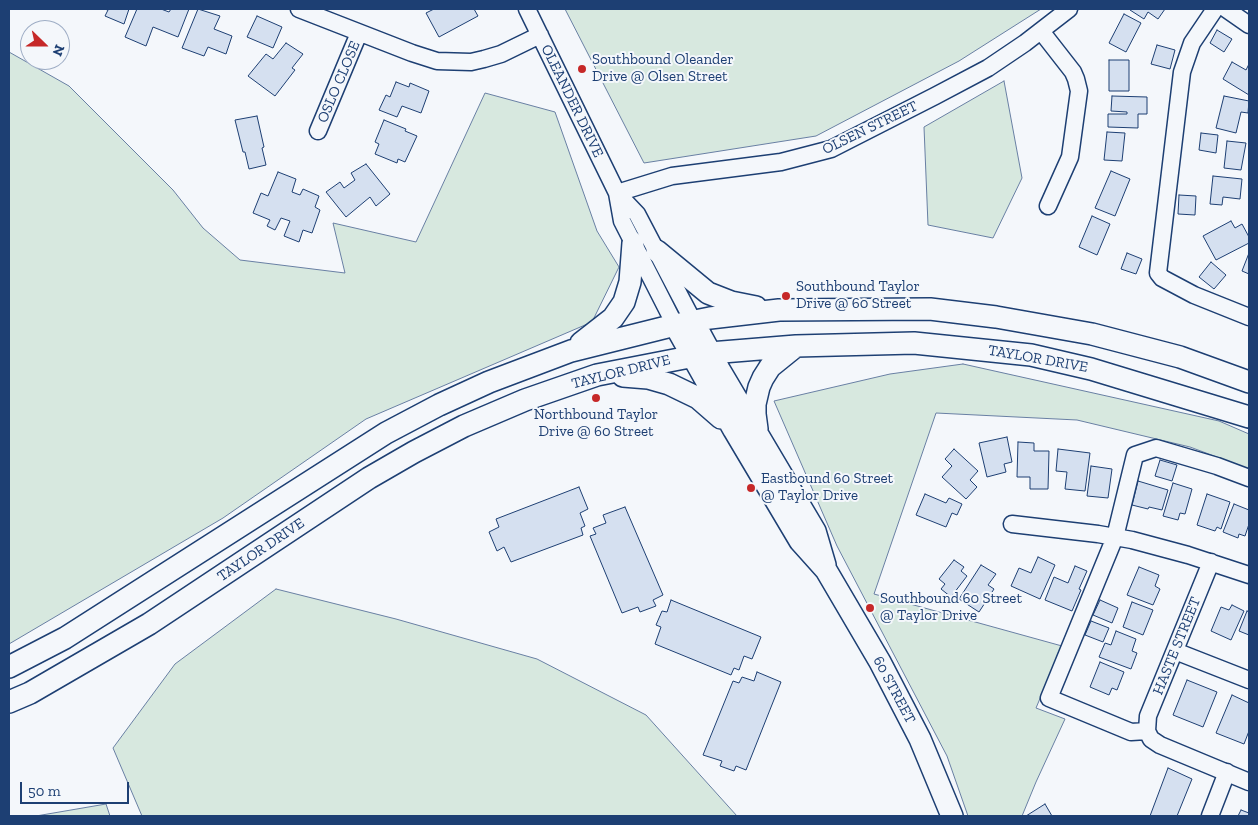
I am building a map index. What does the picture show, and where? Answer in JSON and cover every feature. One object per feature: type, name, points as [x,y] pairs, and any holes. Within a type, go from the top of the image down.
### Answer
[{"type":"main road","points":[[571,351],[604,326],[619,310],[628,288],[633,243]]},
{"type":"main road","points":[[657,251],[708,293],[744,305],[779,310]]},
{"type":"main road","name":"TAYLOR DRIVE","points":[[9,667],[65,638],[129,599],[386,433],[439,405],[489,382],[571,351],[684,323],[779,310],[930,310],[996,316],[1092,334],[1180,356],[1249,382]]},
{"type":"main road","points":[[684,323],[701,354]]},
{"type":"main road","name":"TAYLOR DRIVE","points":[[9,702],[30,693],[149,624],[369,478],[414,452],[464,426],[524,400],[597,375],[701,354],[796,346],[914,343],[1031,355],[1090,369],[1249,417]]},
{"type":"main road","points":[[758,435],[755,414],[759,387],[770,367],[796,346]]},
{"type":"main road","name":"60 STREET","points":[[701,354],[734,430],[800,541],[826,570],[880,662],[916,731],[936,774],[952,816]]},
{"type":"main road","name":"60 STREET","points":[[701,354],[758,435],[815,532],[826,570]]},
{"type":"main road","points":[[597,375],[648,378],[669,384],[698,398],[734,430]]},
{"type":"street","name":"OLEANDER DRIVE","points":[[527,9],[618,193],[637,214],[657,251],[684,323]]},
{"type":"street","name":"OLSEN STREET","points":[[618,193],[672,176],[781,162],[831,149],[988,68],[1069,9]]},
{"type":"street","points":[[1215,9],[1192,43],[1182,72],[1158,273],[1162,278],[1194,295],[1249,317]]},
{"type":"street","points":[[1226,9],[1249,25]]},
{"type":"street","points":[[310,11],[425,58],[451,62],[484,60],[540,35]]},
{"type":"street","points":[[1041,31],[1072,72],[1079,91],[1070,157],[1048,206]]},
{"type":"street","name":"OSLO CLOSE","points":[[318,131],[360,33]]},
{"type":"street","name":"OLEANDER DRIVE","points":[[618,193],[622,221],[633,243],[684,323]]},
{"type":"street","points":[[1249,478],[1218,466],[1156,448],[1135,455],[1115,537],[1049,698],[1131,732],[1146,731],[1151,739],[1160,745],[1249,782]]},
{"type":"street","points":[[1012,524],[1115,537],[1149,544],[1249,575]]},
{"type":"street","name":"HASTE STREET","points":[[1146,731],[1148,716],[1211,562]]},
{"type":"street","points":[[1175,651],[1249,680]]},
{"type":"street","points":[[1210,816],[1227,772]]},
{"type":"shaded area","points":[[565,9],[1041,9],[959,61],[816,136],[644,163]]},
{"type":"shaded area","points":[[9,52],[20,58],[20,70],[41,70],[69,86],[173,190],[203,228],[240,260],[345,273],[333,223],[416,242],[485,93],[555,112],[597,231],[619,267],[592,322],[366,419],[223,518],[9,644]]},
{"type":"shaded area","points":[[1004,81],[1022,178],[993,238],[928,225],[924,127]]},
{"type":"shaded area","points":[[963,364],[1219,421],[1249,434],[1249,469],[1190,447],[1077,420],[936,413],[874,594],[1062,646],[1036,708],[1065,719],[1022,816],[968,816],[947,756],[837,546],[774,401],[890,374]]},
{"type":"shaded area","points":[[276,589],[396,619],[537,659],[646,715],[737,816],[142,816],[113,748],[175,664]]},
{"type":"shaded area","points":[[106,804],[110,816],[36,816]]},
{"type":"building","points":[[104,9],[129,9],[124,24],[105,16],[108,10]]},
{"type":"building","points":[[137,9],[161,9],[169,12],[171,9],[189,9],[178,37],[153,27],[146,46],[125,37]]},
{"type":"building","points":[[198,9],[220,16],[214,29],[232,36],[226,54],[208,47],[204,56],[182,48]]},
{"type":"building","points":[[434,9],[474,9],[478,16],[439,37],[426,13]]},
{"type":"building","points":[[1131,9],[1165,9],[1158,19],[1148,12],[1144,19]]},
{"type":"building","points":[[1124,14],[1141,23],[1126,52],[1109,43]]},
{"type":"building","points":[[257,16],[282,27],[273,48],[247,37]]},
{"type":"building","points":[[1217,30],[1232,39],[1224,52],[1210,43]]},
{"type":"building","points":[[286,43],[303,54],[292,68],[295,70],[275,96],[248,76],[266,54],[273,59]]},
{"type":"building","points":[[1157,45],[1175,50],[1170,69],[1151,64]]},
{"type":"building","points":[[1109,60],[1129,60],[1129,91],[1109,91]]},
{"type":"building","points":[[1232,62],[1246,70],[1249,64],[1249,95],[1223,79]]},
{"type":"building","points":[[396,82],[409,87],[410,83],[429,91],[421,113],[402,106],[397,117],[379,110],[386,95],[390,97]]},
{"type":"building","points":[[1112,96],[1147,97],[1147,114],[1138,114],[1138,128],[1108,127],[1108,114],[1127,114],[1127,112],[1111,111]]},
{"type":"building","points":[[1224,96],[1249,101],[1248,113],[1241,112],[1236,133],[1216,128]]},
{"type":"building","points":[[257,116],[266,165],[249,169],[235,120]]},
{"type":"building","points":[[384,120],[417,136],[405,162],[398,159],[397,163],[375,154],[379,144],[375,142]]},
{"type":"building","points":[[1107,132],[1125,133],[1122,161],[1104,160]]},
{"type":"building","points":[[1201,133],[1218,135],[1216,153],[1199,150]]},
{"type":"building","points":[[1227,141],[1246,143],[1241,170],[1224,168]]},
{"type":"building","points":[[366,164],[390,194],[376,206],[370,197],[346,217],[326,192],[340,182],[344,188],[355,180],[351,173]]},
{"type":"building","points":[[1111,171],[1130,179],[1115,216],[1095,208]]},
{"type":"building","points":[[278,172],[296,179],[292,192],[300,195],[303,189],[319,196],[315,207],[320,210],[312,233],[303,230],[299,242],[284,236],[290,221],[281,218],[275,230],[267,226],[270,220],[253,213],[261,193],[268,196]]},
{"type":"building","points":[[1213,176],[1242,179],[1240,199],[1223,197],[1222,205],[1210,204]]},
{"type":"building","points":[[1179,195],[1196,196],[1195,215],[1178,214]]},
{"type":"building","points":[[1092,216],[1110,224],[1097,255],[1079,247]]},
{"type":"building","points":[[1231,221],[1235,228],[1242,224],[1249,237],[1249,243],[1216,260],[1203,236]]},
{"type":"building","points":[[1127,253],[1142,259],[1136,274],[1121,269]]},
{"type":"building","points":[[1249,253],[1249,274],[1242,271]]},
{"type":"building","points":[[1211,262],[1226,275],[1214,289],[1199,277]]},
{"type":"building","points":[[1007,437],[1012,462],[1004,464],[1006,472],[987,477],[979,443]]},
{"type":"building","points":[[1018,442],[1034,443],[1034,451],[1049,451],[1048,489],[1030,489],[1030,477],[1017,477]]},
{"type":"building","points":[[954,449],[978,471],[970,480],[977,487],[966,499],[942,477],[952,466],[945,459]]},
{"type":"building","points":[[1058,449],[1090,453],[1085,491],[1065,489],[1067,472],[1056,471]]},
{"type":"building","points":[[1160,460],[1177,465],[1172,481],[1155,476]]},
{"type":"building","points":[[1091,466],[1112,469],[1108,498],[1087,496]]},
{"type":"building","points":[[1138,481],[1168,490],[1162,510],[1132,505]]},
{"type":"building","points":[[1173,483],[1192,489],[1185,514],[1180,513],[1178,520],[1163,516]]},
{"type":"building","points":[[579,487],[588,509],[580,513],[585,526],[581,528],[583,535],[511,562],[504,547],[497,551],[489,532],[499,527],[496,519]]},
{"type":"building","points":[[925,494],[946,503],[949,498],[962,504],[957,515],[952,513],[946,527],[916,515]]},
{"type":"building","points":[[1207,494],[1230,502],[1221,529],[1217,527],[1215,531],[1197,525]]},
{"type":"building","points":[[1234,504],[1249,510],[1249,524],[1245,536],[1239,534],[1238,538],[1223,532]]},
{"type":"building","points":[[625,507],[663,595],[653,600],[656,606],[640,612],[638,607],[622,613],[590,536],[596,534],[593,528],[606,523],[603,515]]},
{"type":"building","points":[[1038,557],[1055,565],[1040,599],[1011,586],[1019,568],[1031,573]]},
{"type":"building","points":[[954,560],[964,567],[961,571],[967,576],[951,597],[941,589],[945,584],[939,579]]},
{"type":"building","points":[[981,565],[996,574],[988,585],[994,589],[979,612],[959,599]]},
{"type":"building","points":[[1075,566],[1087,571],[1072,611],[1045,600],[1054,577],[1068,583]]},
{"type":"building","points":[[1139,567],[1159,575],[1155,586],[1160,589],[1153,605],[1127,595]]},
{"type":"building","points":[[671,600],[761,637],[752,659],[744,656],[739,670],[734,668],[731,675],[655,644],[661,627],[656,625],[662,611],[667,612]]},
{"type":"building","points":[[1100,600],[1118,608],[1112,623],[1093,615]]},
{"type":"building","points":[[1132,602],[1153,610],[1143,635],[1123,627]]},
{"type":"building","points":[[1232,605],[1244,611],[1231,640],[1211,631],[1221,607],[1229,610]]},
{"type":"building","points":[[1247,611],[1249,612],[1249,635],[1239,631]]},
{"type":"building","points":[[1091,621],[1109,628],[1103,642],[1085,635]]},
{"type":"building","points":[[1116,631],[1136,639],[1132,651],[1137,653],[1131,669],[1099,657],[1105,643],[1111,645]]},
{"type":"building","points":[[1100,662],[1124,672],[1117,690],[1112,688],[1109,695],[1090,687]]},
{"type":"building","points":[[757,672],[781,682],[746,770],[736,766],[734,771],[720,766],[722,761],[703,755],[733,681],[739,683],[742,677],[754,681]]},
{"type":"building","points":[[1187,680],[1217,692],[1203,727],[1173,715]]},
{"type":"building","points":[[1232,695],[1249,703],[1249,731],[1244,744],[1216,733]]},
{"type":"building","points":[[1168,768],[1192,779],[1177,816],[1150,816]]},
{"type":"building","points":[[1045,804],[1052,816],[1026,816]]},
{"type":"building","points":[[1241,810],[1249,813],[1249,816],[1238,816]]},
{"type":"place","name":"Southbound Oleander Drive @ Olsen Street","points":[[582,69]]},
{"type":"place","name":"Southbound Taylor Drive @ 60 Street","points":[[786,296]]},
{"type":"place","name":"Northbound Taylor Drive @ 60 Street","points":[[596,398]]},
{"type":"place","name":"Eastbound 60 Street @ Taylor Drive","points":[[751,488]]},
{"type":"place","name":"Southbound 60 Street @ Taylor Drive","points":[[870,608]]}]
